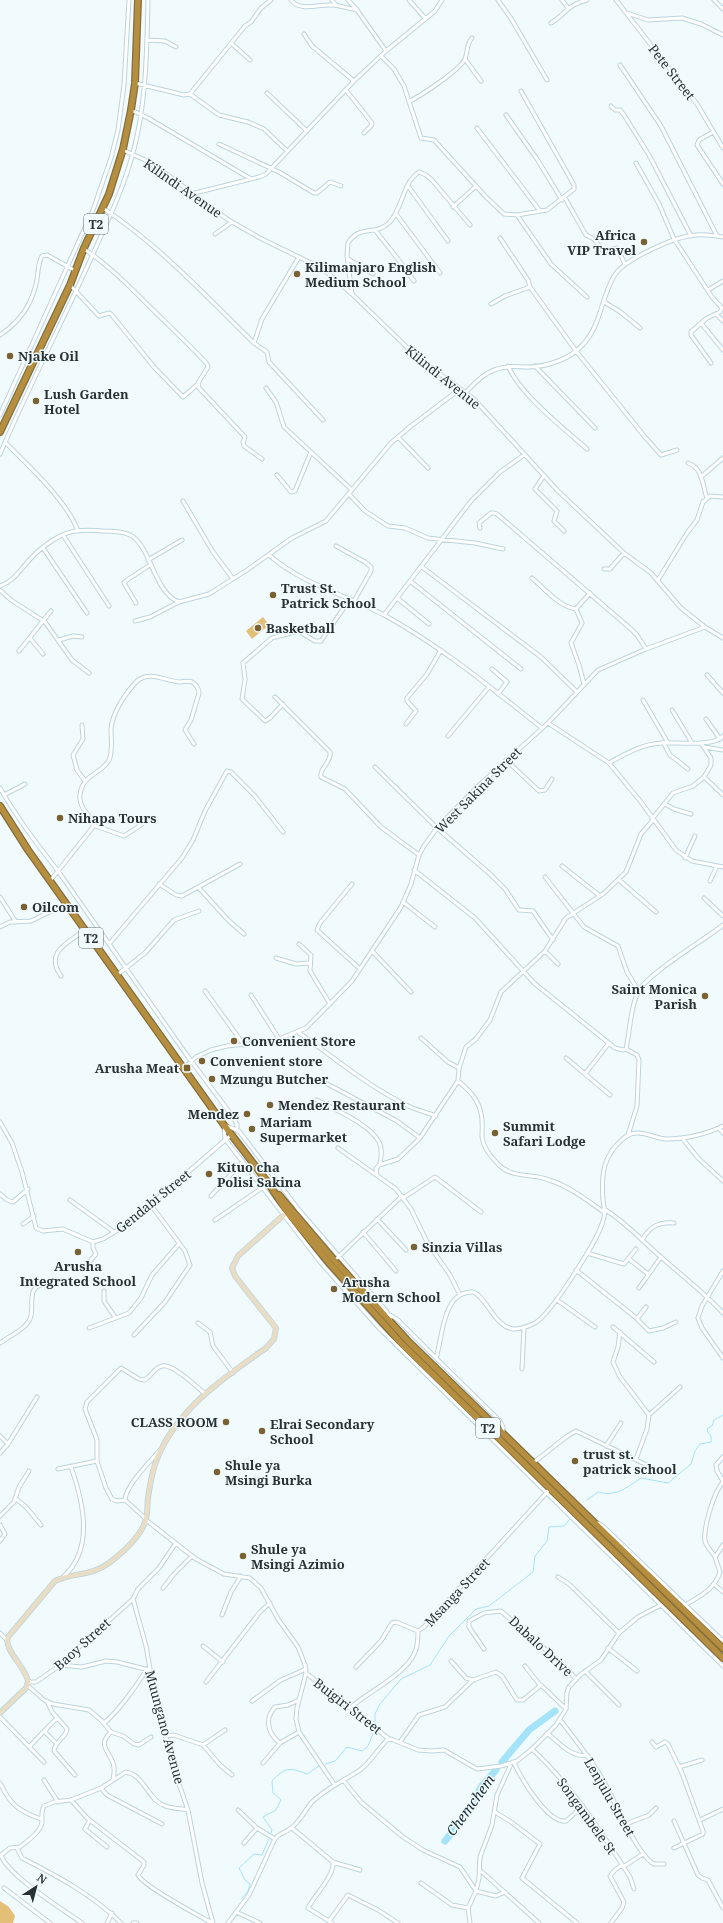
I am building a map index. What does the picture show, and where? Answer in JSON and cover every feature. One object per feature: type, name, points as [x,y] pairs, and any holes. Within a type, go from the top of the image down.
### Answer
[{"type":"highway","name":"T2","points":[[0,432],[70,285],[84,248],[103,208],[123,149],[131,110],[134,82],[138,0]]},
{"type":"highway","name":"T2","points":[[0,806],[28,850],[231,1135],[283,1202],[336,1258],[392,1324],[590,1518],[626,1559]]},
{"type":"highway","name":"T2","points":[[283,1202],[285,1215],[402,1344],[548,1492],[626,1559],[723,1648]]},
{"type":"highway","name":"T2","points":[[650,1582],[664,1604],[723,1658]]},
{"type":"street","points":[[0,415],[93,210],[116,142],[127,59],[129,0]]},
{"type":"street","points":[[0,454],[124,184],[133,154],[140,114],[147,40],[148,0]]},
{"type":"street","points":[[134,82],[184,96],[190,94],[261,8],[271,0]]},
{"type":"street","points":[[290,0],[294,4],[301,7],[336,5],[357,10]]},
{"type":"street","points":[[332,0],[336,5]]},
{"type":"street","points":[[348,0],[357,10],[386,51]]},
{"type":"street","points":[[409,0],[425,18]]},
{"type":"street","points":[[191,194],[259,177],[270,169],[354,81],[386,51],[435,11],[442,0]]},
{"type":"street","points":[[498,0],[512,20],[547,80]]},
{"type":"street","points":[[562,0],[568,8]]},
{"type":"street","points":[[551,23],[560,17],[568,8],[587,0]]},
{"type":"street","name":"Pete Street","points":[[617,0],[697,104],[723,148]]},
{"type":"street","points":[[714,0],[723,9]]},
{"type":"street","points":[[625,12],[648,20],[682,18],[701,24],[723,35]]},
{"type":"street","points":[[304,34],[312,46],[354,81]]},
{"type":"street","points":[[410,101],[436,85],[465,59],[468,43],[472,38]]},
{"type":"street","points":[[147,40],[165,42],[176,47]]},
{"type":"street","points":[[232,44],[250,60]]},
{"type":"street","points":[[382,56],[399,75],[410,101],[421,138],[434,140],[504,214],[517,214],[547,210],[565,198],[574,189],[574,185],[521,91]]},
{"type":"street","points":[[465,59],[481,81]]},
{"type":"street","points":[[620,65],[664,132],[717,236]]},
{"type":"street","points":[[346,90],[372,123],[364,133]]},
{"type":"street","points":[[267,93],[307,131]]},
{"type":"street","points":[[190,94],[219,115],[248,122],[264,129],[287,151]]},
{"type":"street","points":[[611,106],[615,110],[620,110],[624,115],[649,155],[691,236]]},
{"type":"street","points":[[131,110],[251,179]]},
{"type":"street","points":[[506,115],[537,159],[562,200]]},
{"type":"street","points":[[477,128],[540,211]]},
{"type":"street","points":[[713,132],[699,140],[697,145],[723,184]]},
{"type":"street","points":[[219,144],[279,172],[314,193],[317,193],[330,182],[341,186]]},
{"type":"street","name":"Kilindi Avenue","points":[[123,149],[164,173],[191,194],[232,222],[299,256],[329,274],[352,294],[417,357],[466,392],[544,477],[624,553],[648,570],[658,580],[680,608],[705,627],[723,638]]},
{"type":"street","points":[[636,163],[659,204],[674,239],[708,290],[723,308],[716,314],[709,316],[692,330],[691,335],[711,363]]},
{"type":"street","points":[[352,294],[347,248],[351,238],[360,232],[384,227],[396,214],[408,186],[416,174],[423,172],[432,180],[453,207],[470,225]]},
{"type":"street","points":[[408,186],[448,241]]},
{"type":"street","points":[[453,207],[476,186]]},
{"type":"street","points":[[565,198],[586,234],[594,239],[603,251],[617,248],[625,264]]},
{"type":"street","points":[[103,208],[166,257],[254,343],[267,352],[269,362],[323,420]]},
{"type":"street","points":[[396,214],[440,273]]},
{"type":"street","points":[[517,214],[551,264],[587,297]]},
{"type":"street","points":[[215,234],[232,222]]},
{"type":"street","points":[[375,230],[414,281]]},
{"type":"street","points":[[466,392],[481,377],[491,371],[508,366],[535,366],[555,362],[576,351],[594,328],[613,277],[625,264],[674,239],[691,236],[723,237]]},
{"type":"street","points":[[500,238],[528,280],[530,287],[576,351],[659,454],[664,456],[677,450]]},
{"type":"street","points":[[70,285],[99,316],[109,313],[111,314],[154,367],[183,397],[197,385],[208,367],[208,364],[184,338],[93,254],[84,248]]},
{"type":"street","points":[[0,335],[17,322],[30,303],[36,287],[42,256],[47,255],[76,270]]},
{"type":"street","points":[[254,343],[262,320],[299,256]]},
{"type":"street","points":[[348,258],[373,274]]},
{"type":"street","points":[[708,290],[723,281]]},
{"type":"street","points":[[491,304],[505,296],[530,287]]},
{"type":"street","points":[[604,302],[619,310],[640,328]]},
{"type":"street","points":[[716,314],[723,322]]},
{"type":"street","points":[[701,323],[723,350]]},
{"type":"street","points":[[508,366],[513,377],[525,391],[587,449]]},
{"type":"street","points":[[535,366],[595,428]]},
{"type":"street","points":[[197,385],[245,437],[243,442],[244,446],[262,459]]},
{"type":"street","points":[[266,388],[276,402],[284,427],[352,490]]},
{"type":"street","points":[[135,622],[150,617],[179,602],[205,596],[269,555],[292,538],[326,520],[380,455],[398,436],[460,389]]},
{"type":"street","points":[[398,436],[428,468]]},
{"type":"street","points":[[5,442],[45,484],[69,513],[78,531]]},
{"type":"street","points":[[277,475],[291,492],[295,491],[311,452]]},
{"type":"street","points":[[384,615],[471,501],[500,472],[524,456]]},
{"type":"street","points":[[701,476],[723,458]]},
{"type":"street","points":[[688,463],[698,468],[707,498]]},
{"type":"street","points":[[544,477],[535,489],[557,511],[554,521],[564,531]]},
{"type":"street","points":[[349,494],[365,511],[385,525],[396,528],[405,528],[418,534],[442,540],[475,543],[503,549]]},
{"type":"street","points":[[658,580],[687,533],[697,520],[703,502],[707,498],[714,495],[723,497]]},
{"type":"street","points":[[183,501],[213,552],[233,579]]},
{"type":"street","points":[[480,528],[480,523],[491,513],[494,513],[638,635],[646,649]]},
{"type":"street","points":[[0,586],[11,581],[25,564],[43,548],[63,535],[78,531],[112,531],[129,534],[137,541],[168,593],[179,602]]},
{"type":"street","points":[[63,535],[108,606]]},
{"type":"street","points":[[148,560],[182,540]]},
{"type":"street","points":[[336,546],[365,562],[371,567],[371,571],[354,601]]},
{"type":"street","points":[[43,548],[87,613]]},
{"type":"street","points":[[604,569],[610,570],[624,553]]},
{"type":"street","points":[[269,555],[299,575],[384,615],[441,650],[542,728]]},
{"type":"street","points":[[136,603],[124,583],[150,565]]},
{"type":"street","points":[[422,567],[541,657],[577,692]]},
{"type":"street","points":[[532,578],[560,602],[569,608],[576,609]]},
{"type":"street","points":[[410,581],[521,669]]},
{"type":"street","points":[[0,590],[11,600],[44,621],[72,660],[89,673]]},
{"type":"street","points":[[576,609],[590,593]]},
{"type":"street","points":[[397,598],[429,624]]},
{"type":"street","points":[[283,704],[265,722],[243,702],[242,699],[245,679],[243,665],[244,661],[272,638],[298,630],[316,641],[322,641],[350,599]]},
{"type":"street","points":[[576,609],[582,623],[571,643],[584,684]]},
{"type":"street","points":[[19,651],[51,611]]},
{"type":"street","name":"West Sakina Street","points":[[184,1068],[203,1053],[218,1048],[279,1040],[306,1028],[352,981],[372,951],[403,902],[419,855],[437,828],[506,760],[548,723],[584,684],[605,666],[705,627]]},
{"type":"street","points":[[59,640],[73,636],[82,637]]},
{"type":"street","points":[[30,638],[43,654]]},
{"type":"street","points":[[406,724],[416,711],[407,701],[407,698],[427,674],[441,650]]},
{"type":"street","points":[[492,669],[507,682],[498,694]]},
{"type":"street","points":[[707,674],[723,693]]},
{"type":"street","points":[[141,826],[124,836],[93,825],[79,801],[80,791],[85,781],[108,762],[114,715],[134,684],[142,677],[160,677],[180,682],[192,682],[199,689],[191,720],[185,730],[194,744]]},
{"type":"street","points":[[448,736],[489,687]]},
{"type":"street","points":[[275,697],[330,752],[330,758],[320,773],[321,777],[345,789],[381,827],[419,855]]},
{"type":"street","points":[[643,700],[668,743]]},
{"type":"street","points":[[672,710],[692,743]]},
{"type":"street","points":[[609,763],[648,744],[663,742],[702,743],[722,738],[706,719]]},
{"type":"street","points":[[548,723],[609,763],[641,802],[676,850],[686,858],[697,863],[723,866]]},
{"type":"street","points":[[82,725],[83,739],[74,755],[77,770],[85,781]]},
{"type":"street","points":[[663,742],[670,755],[688,769]]},
{"type":"street","points":[[380,1164],[389,1163],[398,1159],[420,1138],[436,1116],[458,1081],[459,1068],[466,1047],[476,1039],[492,1016],[498,996],[522,971],[545,951],[553,940],[561,924],[572,913],[600,896],[626,872],[643,831],[673,793],[693,786],[704,777],[712,762],[710,754],[702,743]]},
{"type":"street","points":[[704,747],[723,750]]},
{"type":"street","points":[[506,760],[538,791],[545,790],[552,779]]},
{"type":"street","points":[[375,767],[437,828],[506,889],[519,910],[533,911],[553,940]]},
{"type":"street","points":[[108,944],[159,884],[176,867],[193,840],[205,810],[227,771],[231,772],[254,795],[283,832]]},
{"type":"street","points":[[704,777],[723,795]]},
{"type":"street","points":[[4,795],[24,784]]},
{"type":"street","points":[[0,788],[36,844],[58,871],[108,944],[126,967],[237,1124],[238,1131]]},
{"type":"street","points":[[665,804],[674,810],[691,814]]},
{"type":"street","points":[[50,881],[90,832],[93,825]]},
{"type":"street","points":[[686,858],[695,836]]},
{"type":"street","points":[[159,884],[179,896],[200,888],[240,864]]},
{"type":"street","points":[[562,866],[600,896]]},
{"type":"street","points":[[710,881],[717,866]]},
{"type":"street","points":[[414,870],[475,918],[522,971],[562,1007],[609,1043],[620,1050],[626,1048]]},
{"type":"street","points":[[545,877],[584,927],[618,946],[627,972],[638,990]]},
{"type":"street","points":[[618,880],[656,912]]},
{"type":"street","points":[[352,884],[316,930],[360,969]]},
{"type":"street","points":[[200,888],[228,920],[244,934]]},
{"type":"street","points":[[0,897],[16,922]]},
{"type":"street","points":[[704,898],[723,916]]},
{"type":"street","points":[[403,902],[435,927]]},
{"type":"street","points":[[0,927],[16,922],[31,920],[66,904]]},
{"type":"street","points":[[117,975],[145,953],[174,920],[198,911]]},
{"type":"street","points":[[626,1048],[638,990],[674,959],[723,925]]},
{"type":"street","points":[[61,976],[55,966],[56,954],[60,948],[85,930]]},
{"type":"street","points":[[298,944],[311,955],[309,963],[310,971],[330,1004]]},
{"type":"street","points":[[372,951],[412,992]]},
{"type":"street","points":[[545,951],[558,964]]},
{"type":"street","points":[[276,958],[296,964],[309,963]]},
{"type":"street","points":[[205,991],[244,1045]]},
{"type":"street","points":[[251,995],[279,1040]]},
{"type":"street","points":[[298,1032],[398,1101],[412,1108],[436,1116]]},
{"type":"street","points":[[421,1038],[442,1058],[459,1068]]},
{"type":"street","points":[[585,1074],[609,1043]]},
{"type":"street","points":[[436,1358],[446,1315],[460,1294],[467,1292],[478,1294],[482,1298],[485,1305],[505,1325],[514,1329],[524,1327],[535,1323],[557,1300],[576,1270],[598,1234],[604,1211],[602,1183],[603,1170],[614,1149],[628,1135],[637,1106],[639,1060],[636,1055],[626,1048]]},
{"type":"street","points":[[566,1058],[610,1095]]},
{"type":"street","points":[[318,1079],[397,1121],[420,1138]]},
{"type":"street","points":[[458,1081],[471,1092],[477,1102],[482,1113],[484,1143],[499,1165],[518,1175],[551,1180],[574,1192],[626,1224],[661,1257],[707,1296],[723,1313]]},
{"type":"street","points":[[317,1100],[350,1118],[375,1137],[381,1147],[380,1164],[376,1169],[377,1174]]},
{"type":"street","points":[[0,1122],[12,1143],[28,1189],[35,1227],[40,1230],[62,1229],[93,1242],[93,1248],[96,1254],[90,1261]]},
{"type":"street","points":[[125,1500],[126,1493],[131,1485],[163,1447],[178,1425],[204,1393],[233,1373],[270,1344],[275,1336],[276,1330],[234,1274],[233,1264],[238,1256],[285,1215],[262,1188],[225,1139],[224,1125],[238,1131],[336,1258],[388,1314],[398,1320],[499,1420],[503,1427],[503,1434]]},
{"type":"street","points":[[628,1135],[643,1133],[667,1139],[682,1138],[723,1126]]},
{"type":"street","points":[[719,1128],[723,1133]]},
{"type":"street","name":"Gendabi Street","points":[[93,1242],[114,1232],[151,1205],[231,1135]]},
{"type":"street","points":[[682,1138],[698,1158],[723,1181]]},
{"type":"street","points":[[338,1148],[390,1183],[402,1197],[417,1220],[434,1253],[454,1281],[460,1294]]},
{"type":"street","points":[[211,1196],[242,1161]]},
{"type":"street","points":[[336,1258],[402,1197],[435,1177],[480,1212]]},
{"type":"street","points":[[215,1220],[262,1188]]},
{"type":"street","points":[[0,1194],[7,1200],[13,1202],[28,1189]]},
{"type":"street","points":[[70,1200],[114,1232]]},
{"type":"street","points":[[134,1336],[165,1302],[188,1269],[190,1260],[151,1205]]},
{"type":"street","points":[[23,1224],[34,1216]]},
{"type":"street","points":[[377,1219],[406,1250]]},
{"type":"street","points":[[642,1240],[657,1224],[674,1223]]},
{"type":"street","points":[[363,1232],[396,1271]]},
{"type":"street","points":[[89,1328],[126,1315],[137,1305],[152,1275],[179,1244]]},
{"type":"street","points":[[586,1253],[624,1264],[630,1259],[636,1249]]},
{"type":"street","points":[[639,1288],[661,1257]]},
{"type":"street","points":[[630,1259],[648,1274]]},
{"type":"street","points":[[576,1270],[637,1319],[649,1331],[663,1328],[676,1322]]},
{"type":"street","points":[[723,1271],[702,1306],[699,1321],[723,1358]]},
{"type":"street","points":[[0,1343],[28,1323],[32,1311],[32,1292],[42,1284]]},
{"type":"street","points":[[104,1291],[104,1301],[115,1318]]},
{"type":"street","points":[[557,1300],[595,1327]]},
{"type":"street","points":[[637,1319],[646,1306]]},
{"type":"street","points":[[388,1314],[392,1324]]},
{"type":"street","points":[[198,1323],[210,1332],[213,1346],[233,1373]]},
{"type":"street","points":[[522,1369],[524,1327]]},
{"type":"street","points":[[613,1327],[654,1362]]},
{"type":"street","points":[[620,1332],[618,1347],[613,1362],[620,1377],[649,1415],[648,1429],[636,1459]]},
{"type":"street","points":[[204,1393],[170,1367],[163,1366],[156,1370],[148,1378],[143,1380],[120,1368],[88,1400],[85,1407],[97,1440],[97,1461],[110,1498],[117,1501],[125,1500],[192,1556],[220,1572],[250,1578],[258,1584],[278,1619],[303,1656],[306,1671],[298,1700],[296,1719],[299,1732],[334,1784]]},
{"type":"street","points":[[649,1415],[680,1388]]},
{"type":"street","points":[[0,1453],[8,1444],[37,1397]]},
{"type":"street","points":[[606,1446],[621,1423]]},
{"type":"street","points":[[533,1463],[576,1431],[657,1470],[672,1471]]},
{"type":"street","points":[[0,1436],[8,1444]]},
{"type":"street","points":[[62,1578],[90,1573],[103,1566],[119,1554],[138,1534],[146,1519],[152,1475],[163,1447]]},
{"type":"street","points":[[685,1605],[700,1596],[714,1584],[721,1572],[705,1539],[711,1507],[716,1492],[723,1481],[717,1471],[716,1465],[723,1457]]},
{"type":"street","points":[[58,1469],[97,1461]]},
{"type":"street","points":[[7,1640],[51,1585],[62,1578],[73,1566],[84,1533],[83,1510],[70,1467]]},
{"type":"street","points":[[0,1516],[12,1504],[19,1487],[29,1471]]},
{"type":"street","points":[[548,1492],[664,1604],[723,1666]]},
{"type":"street","name":"Msanga Street","points":[[350,1708],[380,1688],[407,1663],[416,1652],[418,1630],[424,1627],[453,1597],[548,1492]]},
{"type":"street","points":[[15,1498],[26,1507],[41,1525]]},
{"type":"street","points":[[590,1518],[604,1527],[723,1641]]},
{"type":"street","points":[[0,1525],[5,1534],[0,1541]]},
{"type":"street","points":[[134,1599],[138,1589],[159,1568],[176,1543]]},
{"type":"street","points":[[715,1557],[723,1545]]},
{"type":"street","points":[[163,1588],[174,1574],[192,1556]]},
{"type":"street","points":[[222,1615],[241,1576]]},
{"type":"street","points":[[558,1577],[569,1584],[619,1633]]},
{"type":"street","points":[[714,1584],[723,1592]]},
{"type":"street","name":"Baoy Street","points":[[28,1684],[40,1680],[60,1665],[134,1599]]},
{"type":"street","name":"Muungano Avenue","points":[[134,1599],[146,1646],[148,1670],[165,1736],[188,1810],[195,1850],[212,1923]]},
{"type":"street","points":[[206,1682],[223,1662],[260,1612],[270,1603]]},
{"type":"street","points":[[228,1923],[250,1895],[275,1839],[281,1833],[292,1828],[312,1802],[334,1784],[343,1780],[368,1763],[389,1739],[426,1751],[444,1750],[477,1769],[487,1769],[513,1762],[532,1749],[560,1720],[566,1709],[567,1691],[576,1679],[601,1660],[619,1633],[638,1618],[664,1604]]},
{"type":"street","name":"Dabalo Drive","points":[[484,1649],[469,1627],[469,1621],[484,1613],[502,1611],[561,1663],[576,1679]]},
{"type":"street","points":[[356,1667],[381,1641],[392,1622],[418,1630]]},
{"type":"street","points":[[0,1633],[7,1640],[8,1645],[25,1673],[28,1684],[47,1701],[57,1718],[67,1729],[66,1734],[57,1744],[54,1751],[75,1775]]},
{"type":"street","points":[[203,1646],[223,1662]]},
{"type":"street","points":[[608,1648],[637,1671]]},
{"type":"street","points":[[60,1665],[82,1667],[106,1661],[117,1662],[148,1670],[115,1713],[104,1723]]},
{"type":"street","points":[[451,1661],[466,1678],[473,1680]]},
{"type":"street","points":[[525,1666],[540,1685],[544,1686],[566,1709]]},
{"type":"street","points":[[252,1701],[281,1680],[306,1671]]},
{"type":"street","name":"Buigiri Street","points":[[306,1671],[389,1739]]},
{"type":"street","points":[[585,1671],[619,1705]]},
{"type":"street","points":[[400,1742],[418,1716],[445,1707],[473,1680],[498,1672],[502,1676],[514,1697],[520,1701],[540,1685]]},
{"type":"street","points":[[1,1710],[28,1684]]},
{"type":"street","points":[[280,1743],[270,1732],[268,1721],[269,1715],[275,1707],[288,1705],[298,1700]]},
{"type":"street","points":[[47,1701],[60,1706],[88,1709],[104,1723],[111,1732],[123,1736],[137,1745],[151,1737]]},
{"type":"street","points":[[0,1717],[44,1762]]},
{"type":"street","points":[[29,1747],[57,1718]]},
{"type":"street","name":"Lenjulu Street","points":[[560,1720],[588,1756],[603,1780],[643,1854],[654,1864],[664,1864]]},
{"type":"street","points":[[45,1730],[46,1734],[57,1744]]},
{"type":"street","points":[[203,1745],[225,1730]]},
{"type":"street","points":[[111,1732],[105,1740],[104,1746],[113,1764],[113,1780]]},
{"type":"street","points":[[263,1763],[280,1743],[299,1732]]},
{"type":"street","points":[[548,1734],[572,1754],[588,1756]]},
{"type":"street","points":[[165,1736],[174,1735],[187,1741],[203,1745],[220,1765],[232,1775]]},
{"type":"street","points":[[652,1742],[656,1747],[667,1742],[679,1767],[704,1833],[674,1848]]},
{"type":"street","name":"Songambele St","points":[[532,1749],[552,1769],[583,1806],[632,1880],[634,1889]]},
{"type":"street","points":[[679,1767],[702,1760]]},
{"type":"street","points":[[513,1762],[526,1786],[558,1819],[566,1820],[583,1806]]},
{"type":"street","points":[[470,1923],[468,1908],[476,1891],[481,1871],[480,1859],[487,1842],[500,1786],[513,1762]]},
{"type":"street","points":[[82,1923],[24,1880],[5,1863],[1,1856],[10,1848],[17,1848],[35,1834],[40,1828],[42,1809],[44,1806],[71,1800],[101,1788],[123,1773],[129,1773],[140,1781],[161,1805],[188,1810]]},
{"type":"street","points":[[44,1780],[58,1802]]},
{"type":"street","points":[[343,1780],[361,1802],[403,1837],[423,1850],[460,1867],[476,1891],[496,1896],[505,1892]]},
{"type":"street","points":[[0,1783],[7,1799],[13,1806],[41,1819]]},
{"type":"street","points":[[101,1788],[107,1795],[162,1824]]},
{"type":"street","points":[[71,1800],[90,1820],[144,1862],[144,1865],[138,1875],[140,1879],[160,1893],[212,1923]]},
{"type":"street","points":[[626,1824],[646,1816],[656,1808]]},
{"type":"street","points":[[700,1820],[723,1809]]},
{"type":"street","points":[[238,1810],[257,1828],[275,1839]]},
{"type":"street","points":[[495,1812],[540,1844],[522,1878],[577,1923]]},
{"type":"street","points":[[90,1820],[85,1829],[107,1847]]},
{"type":"street","points":[[674,1821],[698,1875],[708,1880],[723,1908]]},
{"type":"street","points":[[244,1843],[257,1828]]},
{"type":"street","points":[[292,1828],[333,1862],[360,1870]]},
{"type":"street","points":[[17,1848],[22,1858],[67,1882],[112,1913],[121,1923]]},
{"type":"street","points":[[612,1923],[622,1908],[624,1902],[610,1876],[615,1870],[643,1854]]},
{"type":"street","points":[[333,1862],[334,1867],[308,1908],[330,1922],[348,1895],[378,1910],[398,1923]]},
{"type":"street","points":[[481,1871],[539,1923]]},
{"type":"street","points":[[421,1883],[452,1905],[468,1908]]},
{"type":"street","points":[[4,1888],[50,1923]]},
{"type":"street","points":[[236,1912],[260,1923]]},
{"type":"street","points":[[107,1923],[112,1913]]},
{"type":"shaded area","name":"Basketball","points":[[263,617],[269,625],[252,639],[246,631]]},
{"type":"shaded area","points":[[0,1901],[9,1907],[15,1916],[13,1923],[0,1923]]},
{"type":"waterway","points":[[587,1500],[598,1492],[610,1493],[621,1491],[641,1478],[668,1483],[691,1464],[695,1451],[700,1444],[711,1442],[711,1436],[707,1431],[708,1428],[712,1426],[714,1420],[723,1415]]},
{"type":"waterway","points":[[375,1723],[375,1714],[380,1704],[401,1679],[430,1665],[449,1636],[476,1609],[489,1606],[533,1572],[535,1556],[547,1541],[549,1527],[564,1526],[570,1519]]},
{"type":"waterway","points":[[502,1762],[529,1730],[555,1711]]},
{"type":"waterway","points":[[325,1764],[335,1761],[347,1747],[362,1751],[368,1746],[374,1731]]},
{"type":"waterway","points":[[271,1833],[272,1830],[263,1817],[276,1810],[281,1800],[273,1793],[272,1781],[284,1771],[292,1769],[307,1774],[319,1766]]},
{"type":"waterway","name":"Chemchem","points":[[445,1841],[470,1810],[481,1787],[496,1770]]},
{"type":"waterway","points":[[242,1898],[248,1891],[250,1884],[245,1880],[239,1868],[254,1854],[262,1855],[269,1839]]},
{"type":"place","name":"Africa VIP Travel","points":[[644,242]]},
{"type":"place","name":"Kilimanjaro English Medium School","points":[[297,274]]},
{"type":"place","name":"Njake Oil","points":[[10,356]]},
{"type":"place","name":"Lush Garden Hotel","points":[[36,401]]},
{"type":"place","name":"Trust St. Patrick School","points":[[273,595]]},
{"type":"place","name":"Basketball","points":[[258,628]]},
{"type":"place","name":"Nihapa Tours","points":[[60,818]]},
{"type":"place","name":"Oilcom","points":[[24,907]]},
{"type":"place","name":"Saint Monica Parish","points":[[705,996]]},
{"type":"place","name":"Convenient Store","points":[[234,1041]]},
{"type":"place","name":"Convenient store","points":[[202,1061]]},
{"type":"place","name":"Arusha Meat","points":[[187,1068]]},
{"type":"place","name":"Mzungu Butcher","points":[[212,1079]]},
{"type":"place","name":"Mendez Restaurant","points":[[270,1105]]},
{"type":"place","name":"Mendez","points":[[247,1114]]},
{"type":"place","name":"Mariam Supermarket","points":[[252,1129]]},
{"type":"place","name":"Summit Safari Lodge","points":[[495,1133]]},
{"type":"place","name":"Kituo cha Polisi Sakina","points":[[209,1174]]},
{"type":"place","name":"Sinzia Villas","points":[[414,1247]]},
{"type":"place","name":"Arusha Integrated School","points":[[78,1252]]},
{"type":"place","name":"Arusha Modern School","points":[[334,1289]]},
{"type":"place","name":"CLASS ROOM","points":[[226,1422]]},
{"type":"place","name":"Elrai Secondary School","points":[[262,1431]]},
{"type":"place","name":"trust st. patrick school","points":[[575,1461]]},
{"type":"place","name":"Shule ya Msingi Burka","points":[[217,1472]]},
{"type":"place","name":"Shule ya Msingi Azimio","points":[[243,1556]]}]
